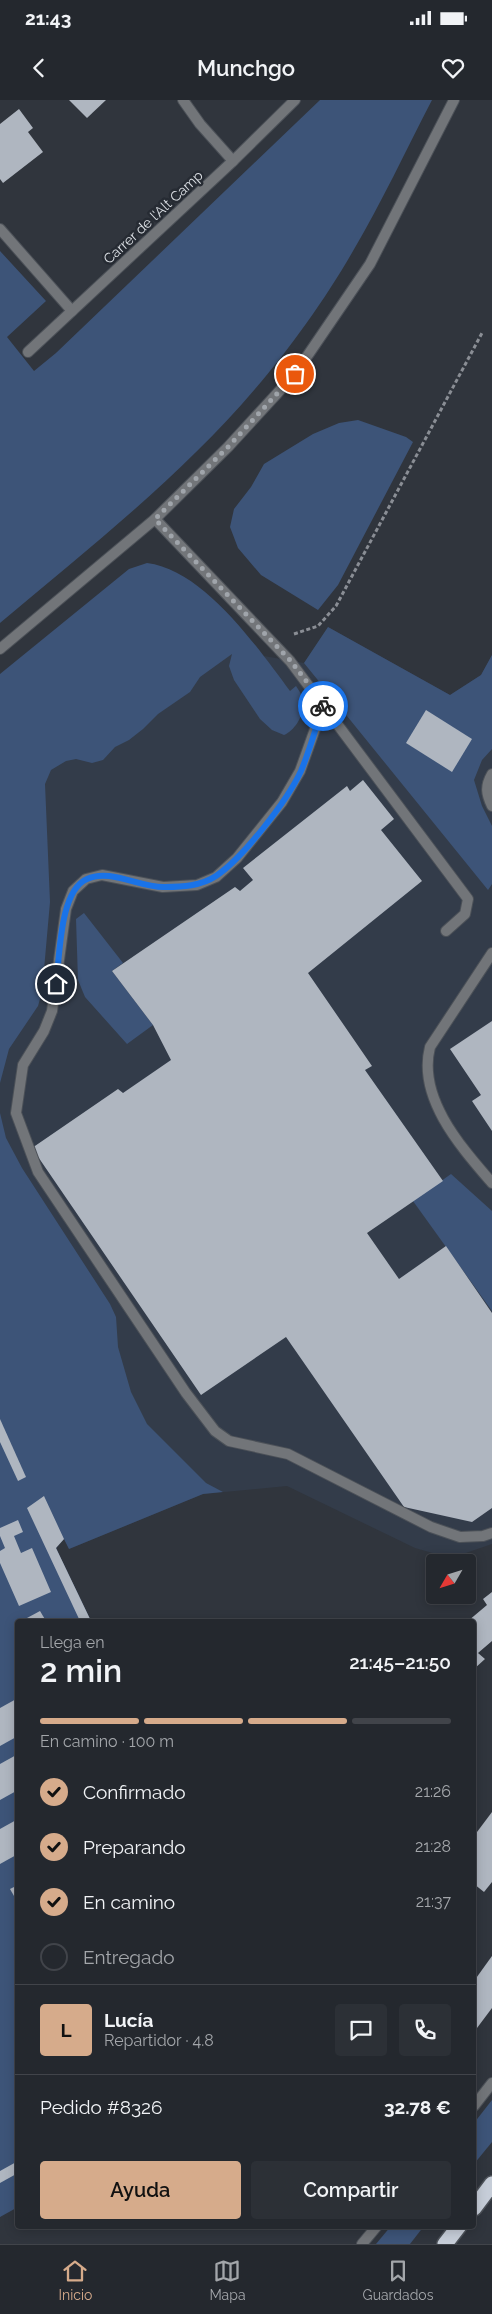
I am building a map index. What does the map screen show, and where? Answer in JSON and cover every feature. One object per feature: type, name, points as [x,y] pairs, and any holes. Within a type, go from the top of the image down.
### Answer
[{"type":"highway","points":[[476,2205],[492,2184]]},
{"type":"highway","points":[[445,2244],[457,2229]]},
{"type":"street","points":[[183,100],[200,124],[233,161]]},
{"type":"street","name":"Carrer de l'Alt Camp","points":[[28,352],[233,161],[295,100]]},
{"type":"street","points":[[0,649],[155,519],[228,447],[295,374],[370,264],[454,100]]},
{"type":"street","points":[[0,229],[72,311]]},
{"type":"street","points":[[155,519],[290,660],[468,899],[465,914],[446,931]]},
{"type":"street","points":[[324,704],[300,771],[282,802],[237,858],[216,877],[196,885],[162,887],[102,875],[86,879],[73,891],[66,909],[52,1011],[44,1031],[23,1065],[16,1113],[38,1172],[186,1393],[215,1431],[229,1441],[288,1454],[431,1527],[460,1537],[483,1536],[492,1533]]},
{"type":"street","points":[[492,774],[488,782],[487,794],[492,806]]},
{"type":"street","points":[[492,953],[430,1047],[428,1056],[429,1075],[442,1116],[464,1151],[492,1183]]},
{"type":"street","points":[[476,2104],[492,2084]]},
{"type":"street","points":[[362,2244],[374,2229]]},
{"type":"path","points":[[263,632],[297,634],[318,626],[336,606],[482,333]]},
{"type":"shaded area","points":[[320,100],[432,100],[374,214],[343,268],[307,322],[268,374],[226,421],[165,482],[100,540],[0,623],[0,251],[46,301],[7,337],[34,371],[56,353]]},
{"type":"shaded area","points":[[358,420],[406,437],[413,442],[338,585],[318,610],[261,575],[238,548],[230,527],[234,509],[251,487],[264,464],[313,434],[339,423]]},
{"type":"shaded area","points":[[147,563],[168,569],[189,580],[228,613],[262,653],[290,691],[296,686],[303,702],[302,714],[293,729],[288,733],[284,735],[272,730],[260,719],[234,680],[229,666],[232,654],[200,677],[190,692],[158,714],[129,740],[115,747],[103,760],[92,763],[76,759],[66,761],[51,770],[45,784],[50,902],[42,992],[38,1006],[9,1049],[0,1083],[0,674],[129,569]]},
{"type":"shaded area","points":[[202,607],[264,656],[304,663],[328,627],[450,695],[481,675],[492,655],[492,1544],[463,1554],[436,1554],[415,1548],[287,1486],[203,1494],[69,1549],[0,1405],[0,713]]},
{"type":"shaded area","points":[[328,627],[450,695],[481,675],[492,655],[492,749],[482,760],[474,780],[482,806],[492,826],[492,884],[488,890],[304,663]]},
{"type":"shaded area","points":[[84,913],[123,963],[112,971],[153,1025],[127,1044],[85,997],[78,980],[76,919]]},
{"type":"shaded area","points":[[0,1113],[6,1138],[22,1168],[110,1304],[116,1317],[118,1347],[131,1392],[147,1424],[206,1483],[223,1492],[203,1494],[69,1549],[64,1539],[56,1548],[90,1619],[15,1619],[15,2209],[0,2217]]},
{"type":"shaded area","points":[[451,1174],[492,1211],[492,1311],[413,1201]]},
{"type":"shaded area","points":[[492,2100],[492,2142],[476,2162],[476,2120]]},
{"type":"shaded area","points":[[388,2229],[422,2229],[410,2244],[376,2244]]},
{"type":"building","points":[[69,100],[106,100],[87,118]]},
{"type":"building","points":[[19,109],[33,128],[28,132],[43,152],[3,183],[0,179],[0,124]]},
{"type":"building","points":[[426,710],[472,739],[452,772],[406,743]]},
{"type":"building","points":[[363,780],[394,819],[381,830],[422,881],[308,973],[372,1066],[365,1070],[443,1181],[367,1233],[399,1279],[446,1246],[492,1313],[492,1508],[472,1522],[404,1507],[286,1337],[201,1395],[32,1148],[118,1089],[123,1093],[171,1060],[153,1025],[112,971],[235,887],[240,891],[253,880],[243,868],[347,786],[350,791]]},
{"type":"building","points":[[492,1021],[492,1131],[472,1101],[481,1095],[450,1049]]},
{"type":"building","points":[[0,1419],[26,1477],[18,1481],[0,1442]]},
{"type":"building","points":[[44,1496],[64,1539],[56,1548],[90,1619],[79,1619],[27,1508]]},
{"type":"building","points":[[18,1520],[23,1532],[14,1536],[21,1553],[32,1548],[51,1592],[19,1606],[0,1563],[0,1551],[5,1548],[0,1536],[0,1528]]},
{"type":"building","points":[[492,1592],[492,1641],[478,1653],[485,1659],[476,1667],[476,1619],[470,1619],[487,1605],[483,1599]]},
{"type":"building","points":[[40,1611],[45,1619],[27,1619]]},
{"type":"building","points":[[15,1700],[15,1738],[0,1746],[0,1708]]},
{"type":"building","points":[[15,1756],[15,1792],[0,1800],[0,1764]]},
{"type":"building","points":[[492,1812],[492,1882],[484,1892],[476,1886],[476,1833]]},
{"type":"building","points":[[15,1821],[15,1856],[0,1864],[0,1829]]},
{"type":"building","points":[[15,1886],[15,1898],[10,1889]]},
{"type":"building","points":[[492,1956],[492,2008],[476,2029],[476,1978]]},
{"type":"building","points":[[15,2163],[15,2175],[0,2183],[0,2171]]},
{"type":"way so far","points":[[295,374],[228,447],[155,519],[290,660],[324,704],[323,706]]},
{"type":"route","points":[[56,984],[66,909],[73,891],[86,879],[102,875],[162,887],[196,885],[216,877],[237,858],[282,802],[300,771],[323,706]]}]
